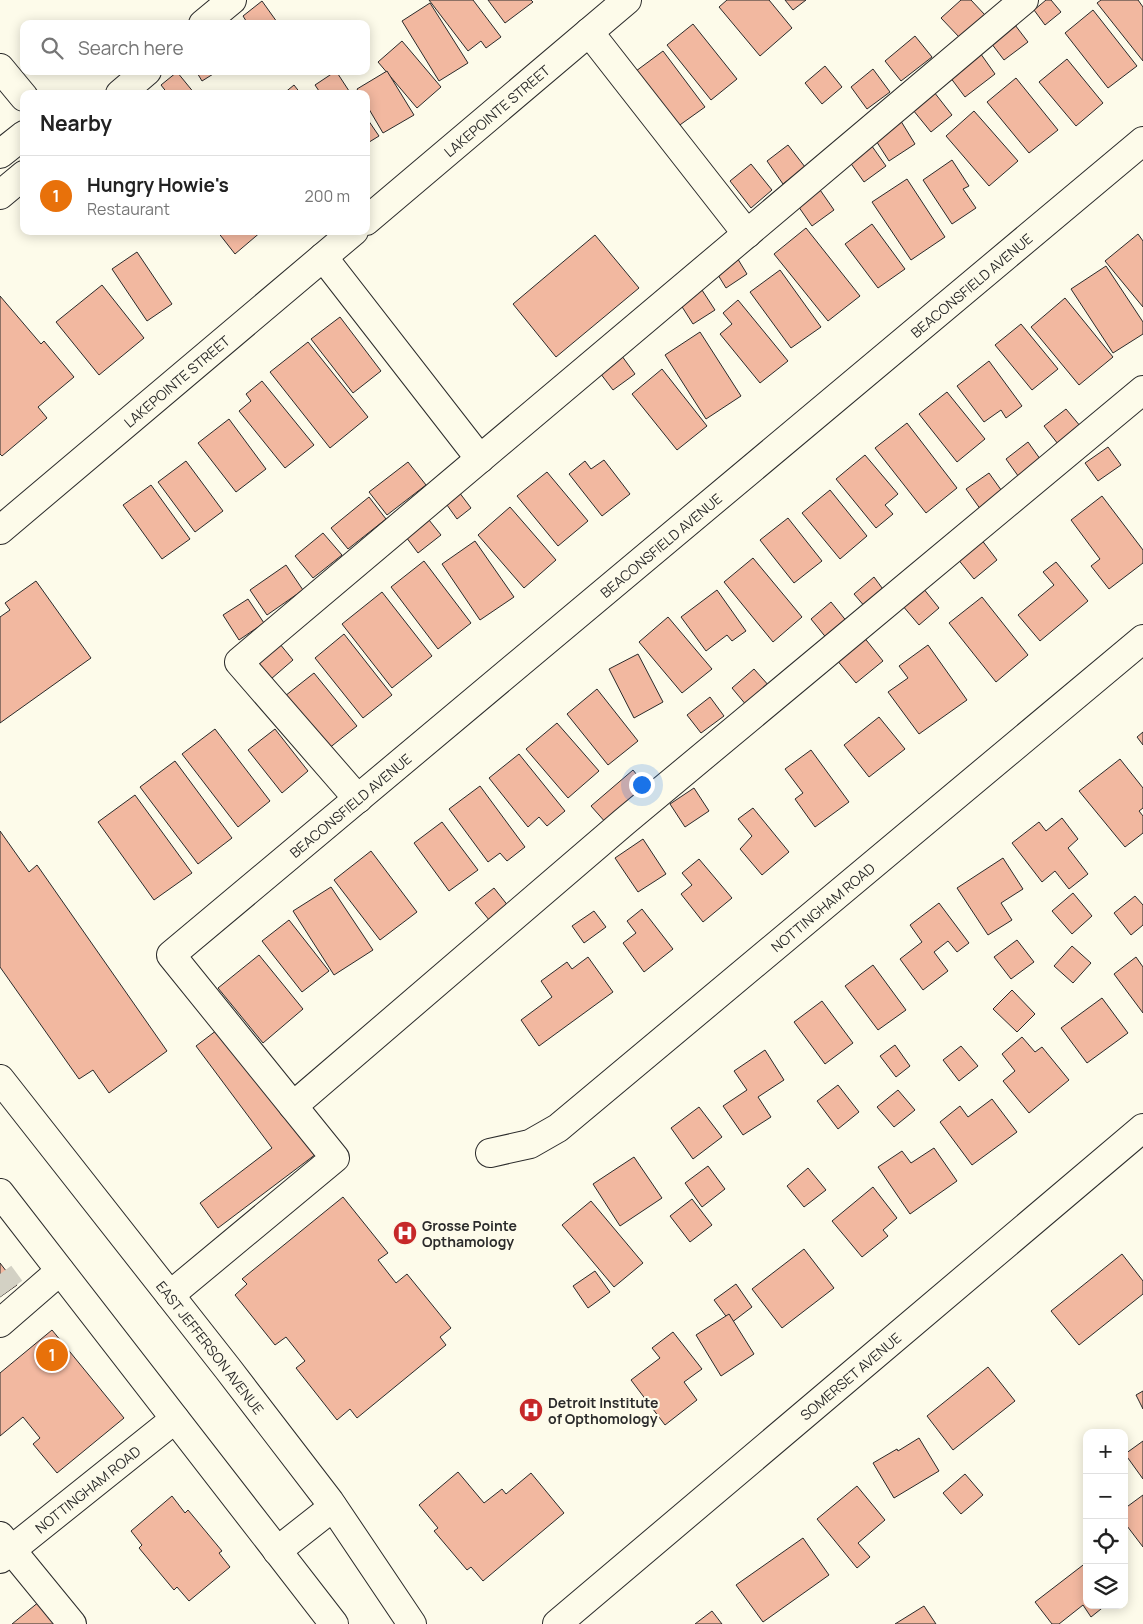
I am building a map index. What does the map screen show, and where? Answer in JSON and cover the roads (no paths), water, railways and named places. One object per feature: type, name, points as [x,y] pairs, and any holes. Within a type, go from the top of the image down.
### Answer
[{"type":"street","points":[[208,20],[232,0]]},
{"type":"street","name":"LAKEPOINTE STREET","points":[[370,218],[628,0]]},
{"type":"street","points":[[358,799],[240,662],[1024,0]]},
{"type":"street","points":[[590,32],[747,234]]},
{"type":"street","points":[[0,68],[20,92]]},
{"type":"street","points":[[125,90],[142,75]]},
{"type":"street","points":[[0,154],[20,138]]},
{"type":"street","name":"BEACONSFIELD AVENUE","points":[[293,1106],[171,955],[1143,141]]},
{"type":"street","points":[[0,194],[20,178]]},
{"type":"street","name":"LAKEPOINTE STREET","points":[[0,530],[349,235]]},
{"type":"street","points":[[323,257],[480,459]]},
{"type":"street","points":[[170,1295],[335,1158],[293,1106],[624,822],[1143,390]]},
{"type":"street","name":"NOTTINGHAM ROAD","points":[[490,1153],[530,1144],[558,1128],[1143,639]]},
{"type":"street","name":"EAST JEFFERSON AVENUE","points":[[2,1087],[170,1295],[333,1507],[412,1624]]},
{"type":"street","name":"SOMERSET AVENUE","points":[[557,1624],[1143,1128]]},
{"type":"street","points":[[0,1193],[334,1624]]},
{"type":"street","points":[[8,1310],[60,1271]]},
{"type":"street","name":"NOTTINGHAM ROAD","points":[[4,1548],[175,1419]]},
{"type":"street","points":[[277,1551],[333,1507]]},
{"type":"street","points":[[4,1548],[72,1624]]},
{"type":"tunnel","points":[[0,1274],[11,1289]]},
{"type":"place","name":"Grosse Pointe Opthamology","points":[[405,1233]]},
{"type":"place","name":"Hungry Howie's","points":[[52,1355]]},
{"type":"place","name":"Detroit Institute of Opthomology","points":[[531,1410]]}]
